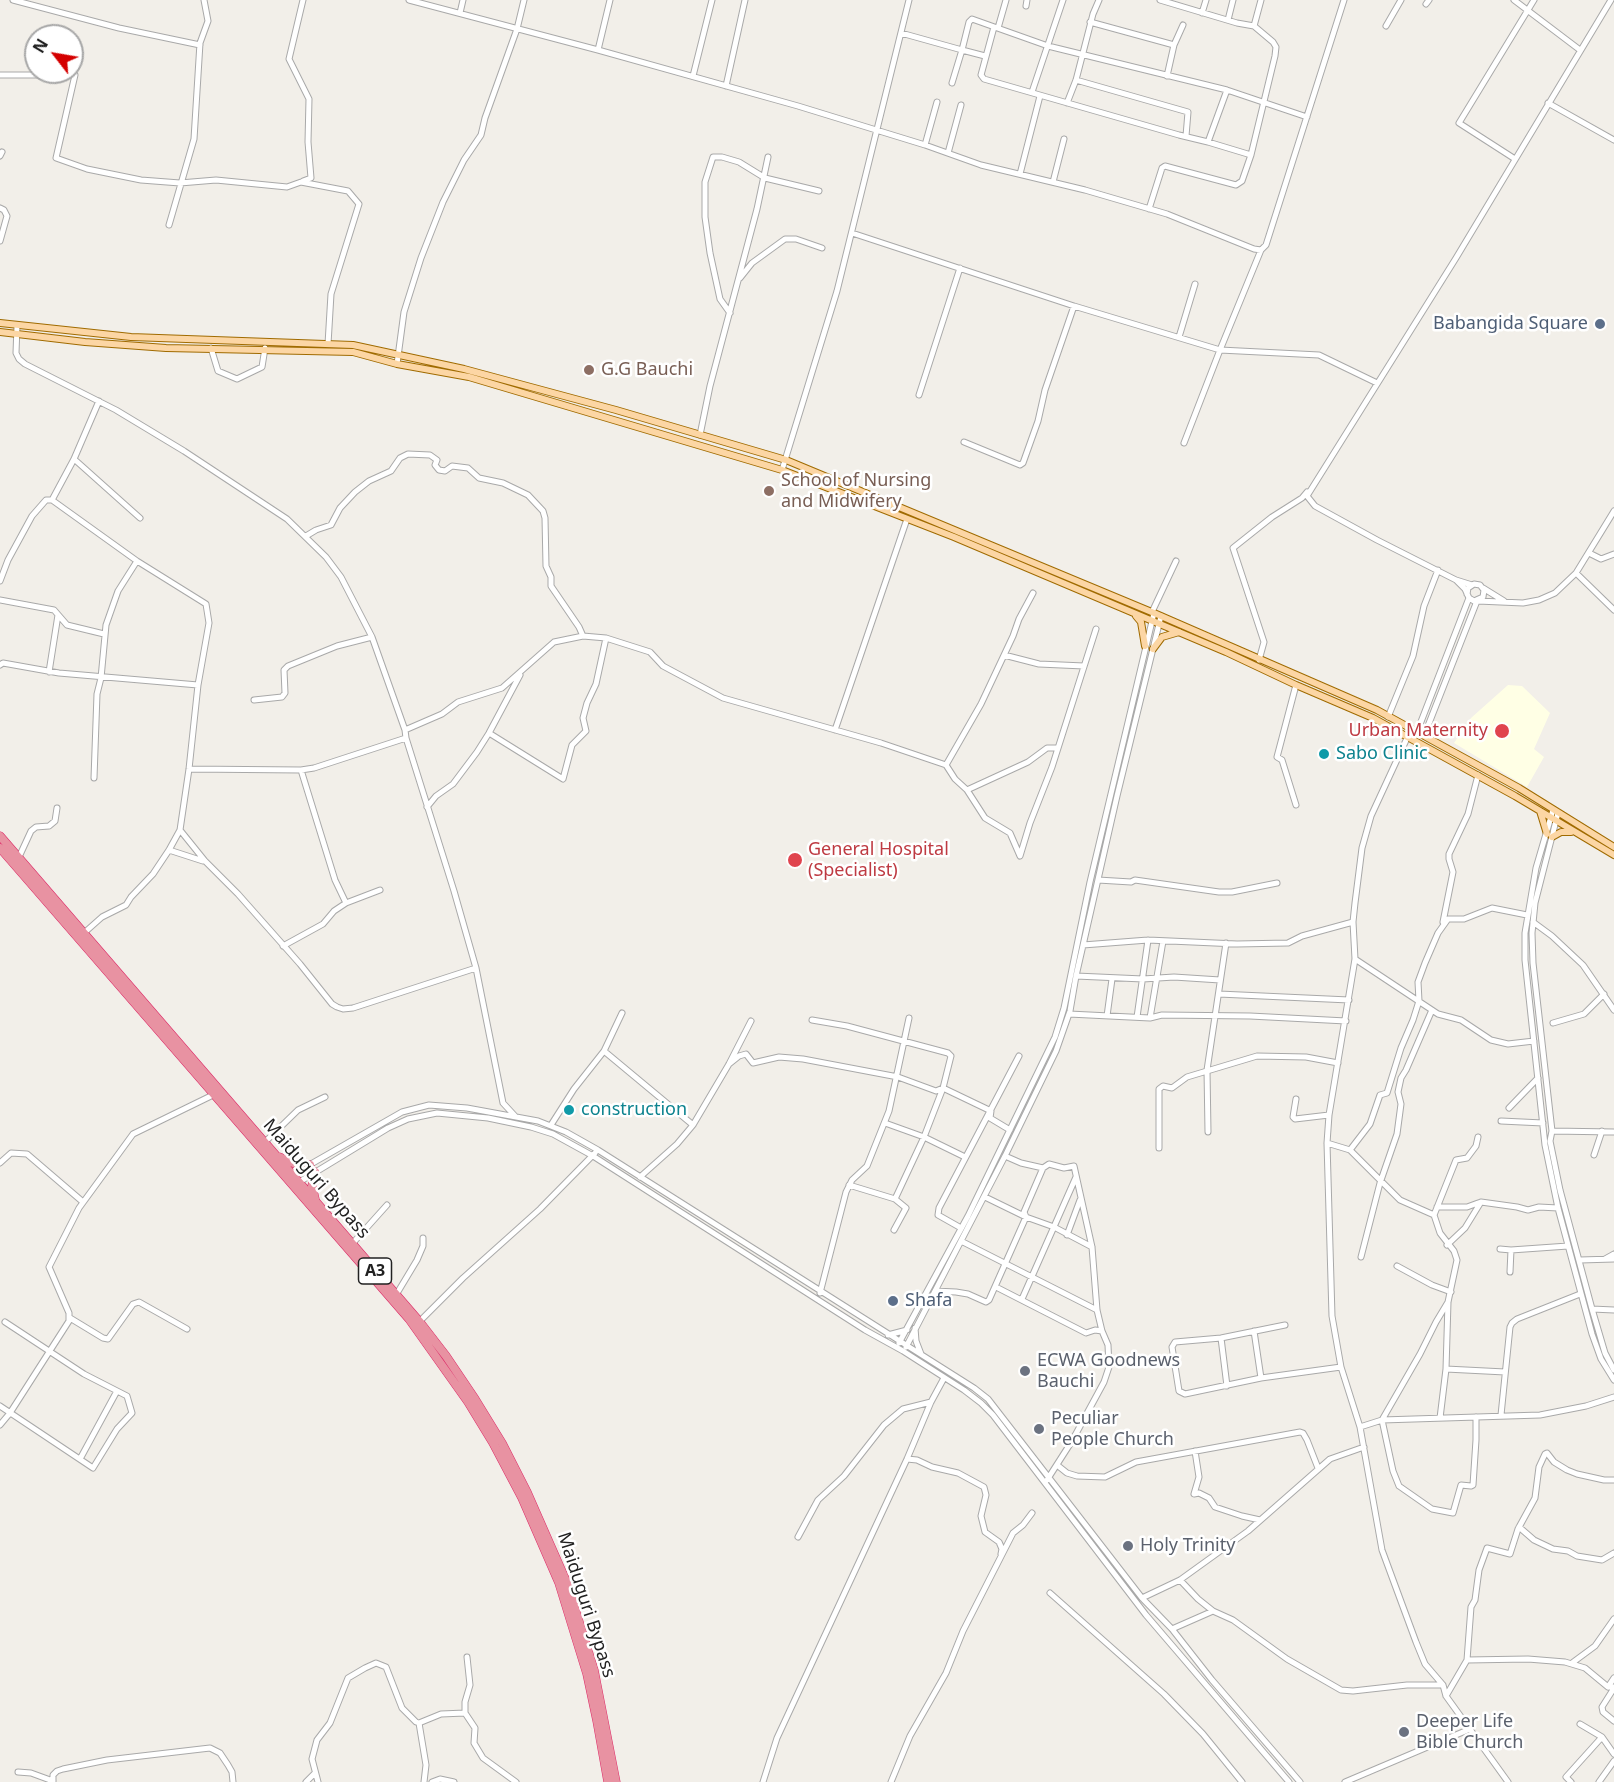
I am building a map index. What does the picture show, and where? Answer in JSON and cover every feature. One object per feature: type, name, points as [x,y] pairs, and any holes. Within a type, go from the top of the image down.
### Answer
[{"type":"highway","name":"Maiduguri Bypass","points":[[0,836],[289,1177],[317,1203],[396,1295],[417,1324]]},
{"type":"highway","name":"Maiduguri Bypass","points":[[0,848],[217,1093],[265,1142],[277,1156],[289,1177]]},
{"type":"highway","points":[[277,1156],[296,1164],[310,1165]]},
{"type":"highway","points":[[315,1172],[312,1186],[317,1203]]},
{"type":"highway","name":"Maiduguri Bypass","points":[[296,1184],[446,1356],[527,1492],[567,1583],[594,1670],[616,1782]]},
{"type":"highway","name":"Maiduguri Bypass","points":[[494,1438],[559,1583],[586,1674],[608,1782]]},
{"type":"main road","points":[[0,323],[119,337],[353,345],[398,360],[469,377],[782,470],[1179,632],[1373,718],[1478,775],[1614,855]]},
{"type":"main road","points":[[0,332],[119,344],[353,352],[464,369],[786,460],[1153,612],[1388,717],[1519,788],[1614,847]]},
{"type":"main road","points":[[119,337],[119,344]]},
{"type":"main road","points":[[985,551],[988,543]]},
{"type":"main road","points":[[1133,614],[1141,622],[1145,646]]},
{"type":"main road","points":[[1153,649],[1162,637],[1179,632]]},
{"type":"main road","points":[[1540,811],[1550,835],[1575,832]]},
{"type":"street","points":[[13,0],[119,28],[200,45]]},
{"type":"street","points":[[169,225],[194,139],[200,45],[208,21],[204,0]]},
{"type":"street","points":[[0,75],[75,75],[56,158],[108,174],[180,183],[205,180],[287,187],[311,178],[308,142],[309,99],[289,59],[303,0]]},
{"type":"street","points":[[409,0],[693,76],[925,145],[981,165],[1149,209],[1261,250]]},
{"type":"street","points":[[460,13],[463,0]]},
{"type":"street","points":[[398,360],[404,312],[421,258],[443,202],[464,160],[481,135],[517,29],[524,0]]},
{"type":"street","points":[[598,50],[610,0]]},
{"type":"street","points":[[693,76],[712,0]]},
{"type":"street","points":[[726,86],[745,0]]},
{"type":"street","points":[[782,470],[837,291],[909,0]]},
{"type":"street","points":[[1006,0],[985,56],[982,78],[1251,155]]},
{"type":"street","points":[[1032,92],[1063,0]]},
{"type":"street","points":[[1067,103],[1076,80],[1090,22],[1099,0]]},
{"type":"street","points":[[1149,209],[1162,168],[1165,166],[1236,185],[1242,180],[1251,155],[1276,47],[1254,26],[1202,13],[1177,2],[1160,0]]},
{"type":"street","points":[[1202,13],[1206,0]]},
{"type":"street","points":[[1228,20],[1233,0]]},
{"type":"street","points":[[1254,26],[1262,0]]},
{"type":"street","points":[[1184,443],[1261,250],[1266,245],[1344,0]]},
{"type":"street","points":[[1386,26],[1401,0]]},
{"type":"street","points":[[1514,0],[1580,50]]},
{"type":"street","points":[[1515,159],[1459,123],[1534,0]]},
{"type":"street","points":[[1505,602],[1478,584],[1472,585],[1456,580],[1315,506],[1306,496],[1611,0]]},
{"type":"street","points":[[952,83],[970,20],[1048,46],[1227,90],[1307,117]]},
{"type":"street","points":[[1090,22],[1174,45]]},
{"type":"street","points":[[1167,76],[1174,45],[1183,25]]},
{"type":"street","points":[[901,33],[985,56]]},
{"type":"street","points":[[1076,80],[1188,112],[1186,136]]},
{"type":"street","points":[[1208,142],[1227,90]]},
{"type":"street","points":[[1020,174],[1040,96]]},
{"type":"street","points":[[925,145],[938,102]]},
{"type":"street","points":[[1548,103],[1614,140]]},
{"type":"street","points":[[948,153],[962,105]]},
{"type":"street","points":[[1053,182],[1064,139]]},
{"type":"street","points":[[730,313],[720,299],[710,253],[704,197],[709,166],[713,157],[739,162],[765,178],[819,191]]},
{"type":"street","points":[[700,435],[710,386],[765,178],[768,157]]},
{"type":"street","points":[[301,182],[341,188],[348,191],[359,204],[331,294],[328,344]]},
{"type":"street","points":[[0,208],[7,216],[0,241]]},
{"type":"street","points":[[852,233],[1074,306],[1220,350],[1319,355],[1377,383]]},
{"type":"street","points":[[739,279],[752,263],[785,238],[796,239],[822,248]]},
{"type":"street","points":[[919,395],[960,268]]},
{"type":"street","points":[[1179,338],[1195,284]]},
{"type":"street","points":[[964,442],[1020,465],[1023,463],[1074,306]]},
{"type":"street","points":[[17,326],[16,353],[19,359],[99,401],[184,451],[287,519],[326,557],[341,577],[372,637],[405,730],[476,968],[502,1103],[515,1116]]},
{"type":"street","points":[[211,348],[218,370],[237,379],[262,368],[265,348]]},
{"type":"street","points":[[52,500],[74,459],[99,401]]},
{"type":"street","points":[[306,536],[331,525],[340,508],[355,492],[369,481],[391,471],[400,458],[408,454],[430,455],[437,460],[435,465],[439,471],[445,471],[452,466],[468,468],[479,478],[489,482],[503,483],[528,495],[543,511],[546,566],[551,577],[551,586],[583,636]]},
{"type":"street","points":[[74,459],[140,518]]},
{"type":"street","points":[[1259,660],[1264,642],[1233,548],[1272,517],[1302,498],[1315,481]]},
{"type":"street","points":[[0,581],[8,560],[32,516],[46,500],[52,500],[136,561],[206,604],[209,623],[198,685],[180,830],[153,874],[126,905],[102,917],[84,933]]},
{"type":"street","points":[[1456,580],[1468,596],[1478,601],[1523,603],[1539,600],[1555,593],[1576,573],[1614,511]]},
{"type":"street","points":[[835,730],[906,519]]},
{"type":"street","points":[[1589,552],[1600,560],[1614,554]]},
{"type":"street","points":[[94,778],[97,694],[101,678],[104,634],[110,609],[136,561]]},
{"type":"street","points":[[899,1345],[961,1228],[1055,1037],[1064,1008],[1090,882],[1153,612],[1176,561]]},
{"type":"street","points":[[1388,717],[1413,656],[1413,647],[1424,606],[1438,570]]},
{"type":"street","points":[[1576,573],[1614,610]]},
{"type":"street","points":[[1417,732],[1468,596],[1468,588],[1472,585]]},
{"type":"street","points":[[1424,736],[1478,601],[1484,596],[1483,588]]},
{"type":"street","points":[[946,765],[981,705],[1033,593]]},
{"type":"street","points":[[0,600],[54,610],[67,625],[104,634]]},
{"type":"street","points":[[49,672],[57,615]]},
{"type":"street","points":[[905,1348],[985,1197],[1056,1052],[1069,1014],[1098,879],[1161,616]]},
{"type":"street","points":[[405,730],[442,714],[458,702],[502,688],[554,642],[583,636],[606,638],[650,652],[663,666],[723,698],[946,765],[955,779],[967,790],[985,818],[1010,833],[1020,856],[1096,629]]},
{"type":"street","points":[[254,700],[282,697],[285,693],[284,670],[288,666],[337,646],[372,637]]},
{"type":"street","points":[[489,733],[563,779],[572,745],[586,731],[583,718],[596,684],[606,638]]},
{"type":"street","points":[[1004,655],[1040,664],[1084,666]]},
{"type":"street","points":[[0,665],[3,663],[49,672],[101,678],[198,685]]},
{"type":"street","points":[[427,807],[436,796],[453,784],[489,733],[524,668]]},
{"type":"street","points":[[1296,685],[1277,757],[1282,760],[1296,805]]},
{"type":"street","points":[[1408,736],[1371,816],[1362,848],[1353,922],[1355,959],[1329,1115],[1327,1143],[1332,1316],[1341,1367],[1360,1427],[1382,1550],[1422,1659],[1443,1685],[1446,1696],[1508,1782]]},
{"type":"street","points":[[189,769],[301,770],[314,768],[406,738]]},
{"type":"street","points":[[967,790],[1028,762],[1047,748],[1058,748]]},
{"type":"street","points":[[301,770],[335,880],[346,903]]},
{"type":"street","points":[[1442,927],[1453,872],[1449,854],[1468,814],[1478,775]]},
{"type":"street","points":[[19,857],[31,831],[36,827],[49,826],[55,821],[57,808]]},
{"type":"street","points":[[1556,812],[1542,870],[1533,922],[1533,963],[1552,1131],[1550,1141],[1560,1190],[1592,1309],[1605,1353],[1614,1370]]},
{"type":"street","points":[[180,830],[332,1004],[342,1009],[353,1008],[476,968]]},
{"type":"street","points":[[1550,835],[1536,868],[1527,915],[1525,960],[1545,1145],[1580,1294],[1592,1334],[1614,1380]]},
{"type":"street","points":[[169,850],[205,861]]},
{"type":"street","points":[[1098,879],[1131,882],[1135,880],[1219,892],[1232,892],[1277,883]]},
{"type":"street","points":[[283,946],[322,924],[334,911],[346,903],[380,890]]},
{"type":"street","points":[[1350,1150],[1370,1124],[1380,1095],[1387,1093],[1389,1081],[1419,1000],[1418,982],[1442,927],[1448,919],[1464,919],[1488,909],[1527,915]]},
{"type":"street","points":[[1083,945],[1148,940],[1288,943],[1302,936],[1353,922]]},
{"type":"street","points":[[1533,922],[1583,965],[1614,1010]]},
{"type":"street","points":[[1137,1017],[1148,940]]},
{"type":"street","points":[[1150,1018],[1163,942]]},
{"type":"street","points":[[1208,1132],[1207,1070],[1226,943]]},
{"type":"street","points":[[1355,959],[1432,1010],[1467,1023],[1491,1040],[1502,1044],[1534,1041]]},
{"type":"street","points":[[1076,976],[1143,980],[1174,977],[1220,980]]},
{"type":"street","points":[[1107,1016],[1112,979]]},
{"type":"street","points":[[1219,994],[1349,1000]]},
{"type":"street","points":[[1553,1023],[1584,1014],[1604,994]]},
{"type":"street","points":[[1361,1257],[1380,1183],[1397,1134],[1401,1104],[1398,1092],[1401,1078],[1432,1010]]},
{"type":"street","points":[[551,1125],[574,1089],[604,1051],[622,1013]]},
{"type":"street","points":[[1069,1014],[1150,1018],[1161,1015],[1346,1020]]},
{"type":"street","points":[[820,1293],[849,1185],[867,1166],[885,1123],[898,1077],[909,1018]]},
{"type":"street","points":[[812,1020],[847,1026],[948,1053],[951,1056],[943,1088],[924,1137],[895,1199]]},
{"type":"street","points":[[640,1177],[677,1144],[693,1125],[751,1021]]},
{"type":"street","points":[[604,1051],[693,1125]]},
{"type":"street","points":[[729,1064],[739,1056],[746,1054],[753,1063],[779,1057],[803,1059],[898,1077],[936,1090],[943,1088],[991,1112]]},
{"type":"street","points":[[961,1228],[938,1215],[965,1157],[1019,1056]]},
{"type":"street","points":[[1159,1148],[1159,1089],[1163,1086],[1172,1088],[1187,1077],[1257,1056],[1306,1057],[1338,1063]]},
{"type":"street","points":[[1509,1108],[1538,1078]]},
{"type":"street","points":[[187,1329],[139,1302],[133,1304],[108,1339],[103,1338],[70,1318],[49,1267],[74,1216],[133,1134],[217,1093]]},
{"type":"street","points":[[265,1142],[298,1110],[325,1096]]},
{"type":"street","points":[[1296,1099],[1293,1117],[1295,1119],[1329,1115]]},
{"type":"street","points":[[493,1113],[502,1103]]},
{"type":"street","points":[[289,1177],[393,1117],[416,1107],[446,1105],[515,1116],[551,1125],[598,1150],[888,1335],[899,1345]]},
{"type":"street","points":[[991,1112],[990,1118],[1010,1130]]},
{"type":"street","points":[[296,1184],[396,1124],[421,1114],[437,1113],[488,1118],[545,1131],[593,1156],[855,1323],[922,1355],[988,1399],[1142,1598],[1172,1629],[1212,1680],[1300,1782]]},
{"type":"street","points":[[393,1117],[396,1124]]},
{"type":"street","points":[[1501,1121],[1543,1123]]},
{"type":"street","points":[[885,1123],[924,1137],[965,1157]]},
{"type":"street","points":[[1552,1131],[1614,1132]]},
{"type":"street","points":[[1594,1155],[1602,1131]]},
{"type":"street","points":[[1476,1417],[1473,1485],[1461,1485],[1451,1513],[1432,1509],[1399,1486],[1393,1471],[1382,1420],[1448,1302],[1457,1260],[1454,1251],[1440,1233],[1434,1215],[1456,1160],[1467,1158],[1476,1146],[1478,1137]]},
{"type":"street","points":[[1327,1143],[1350,1150],[1380,1183],[1400,1200],[1434,1215]]},
{"type":"street","points":[[417,1324],[463,1278],[540,1209],[598,1150]]},
{"type":"street","points":[[0,1163],[11,1153],[27,1154],[83,1202]]},
{"type":"street","points":[[1005,1156],[1021,1163],[1043,1168]]},
{"type":"street","points":[[935,1292],[948,1290],[968,1294],[986,1302],[989,1300],[1026,1217],[1024,1212],[1043,1168],[1049,1164],[1064,1168],[1074,1166],[1092,1247],[1097,1310],[1110,1359],[1104,1382],[1057,1465],[1044,1483]]},
{"type":"street","points":[[1022,1299],[1076,1176]]},
{"type":"street","points":[[849,1185],[895,1199],[906,1208],[894,1230]]},
{"type":"street","points":[[985,1197],[1026,1217],[1054,1227],[1092,1247]]},
{"type":"street","points":[[1067,1235],[1081,1198]]},
{"type":"street","points":[[1437,1207],[1467,1207],[1482,1202],[1527,1210],[1539,1207],[1558,1208]]},
{"type":"street","points":[[1448,1245],[1465,1228],[1482,1202]]},
{"type":"street","points":[[352,1244],[387,1206]]},
{"type":"street","points":[[396,1295],[421,1252],[423,1238]]},
{"type":"street","points":[[961,1241],[1097,1310]]},
{"type":"street","points":[[1500,1250],[1568,1246]]},
{"type":"street","points":[[1510,1272],[1511,1250]]},
{"type":"street","points":[[1603,1259],[1614,1254]]},
{"type":"street","points":[[1580,1260],[1614,1259]]},
{"type":"street","points":[[1397,1266],[1432,1285],[1451,1292]]},
{"type":"street","points":[[996,1287],[1086,1333],[1095,1330],[1102,1331]]},
{"type":"street","points":[[1501,1415],[1510,1327],[1514,1321],[1580,1294]]},
{"type":"street","points":[[1440,1418],[1446,1369],[1448,1302]]},
{"type":"street","points":[[1592,1309],[1614,1310]]},
{"type":"street","points":[[0,1425],[50,1352],[70,1318]]},
{"type":"street","points":[[0,1406],[93,1468],[117,1428],[132,1413],[127,1395],[84,1374],[5,1322]]},
{"type":"street","points":[[1285,1325],[1221,1338],[1175,1342],[1172,1347],[1179,1391],[1181,1393],[1261,1378],[1341,1367]]},
{"type":"street","points":[[915,1328],[916,1341],[922,1355]]},
{"type":"street","points":[[888,1335],[907,1330]]},
{"type":"street","points":[[1254,1331],[1261,1378]]},
{"type":"street","points":[[1221,1338],[1227,1386]]},
{"type":"street","points":[[905,1348],[944,1378],[973,1396],[987,1409],[1146,1615],[1289,1782]]},
{"type":"street","points":[[1446,1369],[1505,1372]]},
{"type":"street","points":[[763,1782],[777,1738],[944,1378]]},
{"type":"street","points":[[80,1459],[117,1391]]},
{"type":"street","points":[[1360,1427],[1382,1420],[1540,1415],[1586,1406],[1614,1397]]},
{"type":"street","points":[[798,1538],[818,1500],[844,1476],[884,1425],[903,1409],[932,1402]]},
{"type":"street","points":[[1057,1465],[1067,1473],[1077,1476],[1105,1477],[1136,1462],[1300,1432],[1307,1440],[1318,1468]]},
{"type":"street","points":[[1142,1598],[1180,1580],[1260,1520],[1330,1459],[1364,1447]]},
{"type":"street","points":[[1195,1451],[1199,1477],[1194,1494],[1199,1493],[1209,1498],[1215,1507],[1260,1520]]},
{"type":"street","points":[[1446,1696],[1467,1659],[1471,1607],[1479,1570],[1487,1548],[1510,1555],[1519,1527],[1535,1498],[1539,1467],[1545,1454],[1547,1453],[1554,1462],[1577,1474],[1604,1480],[1614,1479]]},
{"type":"street","points":[[907,1460],[917,1460],[932,1467],[958,1473],[984,1487],[986,1495],[981,1516],[985,1532],[999,1542],[1002,1549],[1000,1558]]},
{"type":"street","points":[[891,1782],[910,1736],[946,1673],[963,1631],[1013,1533],[1032,1513]]},
{"type":"street","points":[[1519,1527],[1534,1540],[1553,1549],[1568,1551],[1577,1556],[1602,1560],[1614,1553]]},
{"type":"street","points":[[1180,1580],[1191,1593],[1213,1611],[1233,1620],[1287,1659],[1341,1690],[1443,1685]]},
{"type":"street","points":[[1050,1593],[1164,1694],[1203,1734],[1242,1782]]},
{"type":"street","points":[[1172,1629],[1213,1611]]},
{"type":"street","points":[[1572,1663],[1595,1646],[1614,1620]]},
{"type":"street","points":[[467,1657],[470,1685],[465,1702],[465,1713],[475,1726],[474,1743],[483,1758],[516,1782]]},
{"type":"street","points":[[1467,1659],[1528,1659],[1572,1663],[1585,1668],[1612,1687]]},
{"type":"street","points":[[318,1782],[312,1759],[317,1740],[330,1723],[346,1681],[352,1675],[376,1664],[386,1667],[402,1708],[419,1723],[426,1765],[424,1782]]},
{"type":"street","points":[[1614,1678],[1602,1707],[1614,1721]]},
{"type":"street","points":[[419,1723],[441,1714],[465,1713]]},
{"type":"street","points":[[1580,1724],[1602,1737],[1614,1754]]},
{"type":"street","points":[[1345,1782],[1470,1729]]},
{"type":"street","points":[[1571,1782],[1566,1777],[1602,1737]]},
{"type":"street","points":[[18,1772],[31,1773],[53,1782],[53,1775],[63,1769],[108,1760],[210,1748],[220,1754],[228,1765],[232,1772],[232,1782]]},
{"type":"street","points":[[1599,1782],[1614,1761]]},
{"type":"street","points":[[306,1782],[315,1773]]},
{"type":"street","points":[[432,1782],[440,1779],[454,1782]]},
{"type":"shaded area","name":"Urban Maternity","points":[[1508,685],[1522,686],[1550,713],[1534,749],[1544,757],[1527,787],[1454,743],[1471,718]]},
{"type":"place","name":"Babangida Square","points":[[1600,324]]},
{"type":"place","name":"G.G Bauchi","points":[[589,370]]},
{"type":"place","name":"School of Nursing and Midwifery","points":[[769,491]]},
{"type":"place","name":"Urban Maternity","points":[[1502,731]]},
{"type":"place","name":"Sabo Clinic","points":[[1324,754]]},
{"type":"place","name":"General Hospital (Specialist)","points":[[795,860]]},
{"type":"place","name":"construction","points":[[569,1110]]},
{"type":"place","name":"Shafa","points":[[893,1301]]},
{"type":"place","name":"ECWA Goodnews Bauchi","points":[[1025,1371]]},
{"type":"place","name":"Peculiar People Church","points":[[1039,1429]]},
{"type":"place","name":"Holy Trinity","points":[[1128,1546]]},
{"type":"place","name":"Deeper Life Bible Church","points":[[1404,1732]]}]
